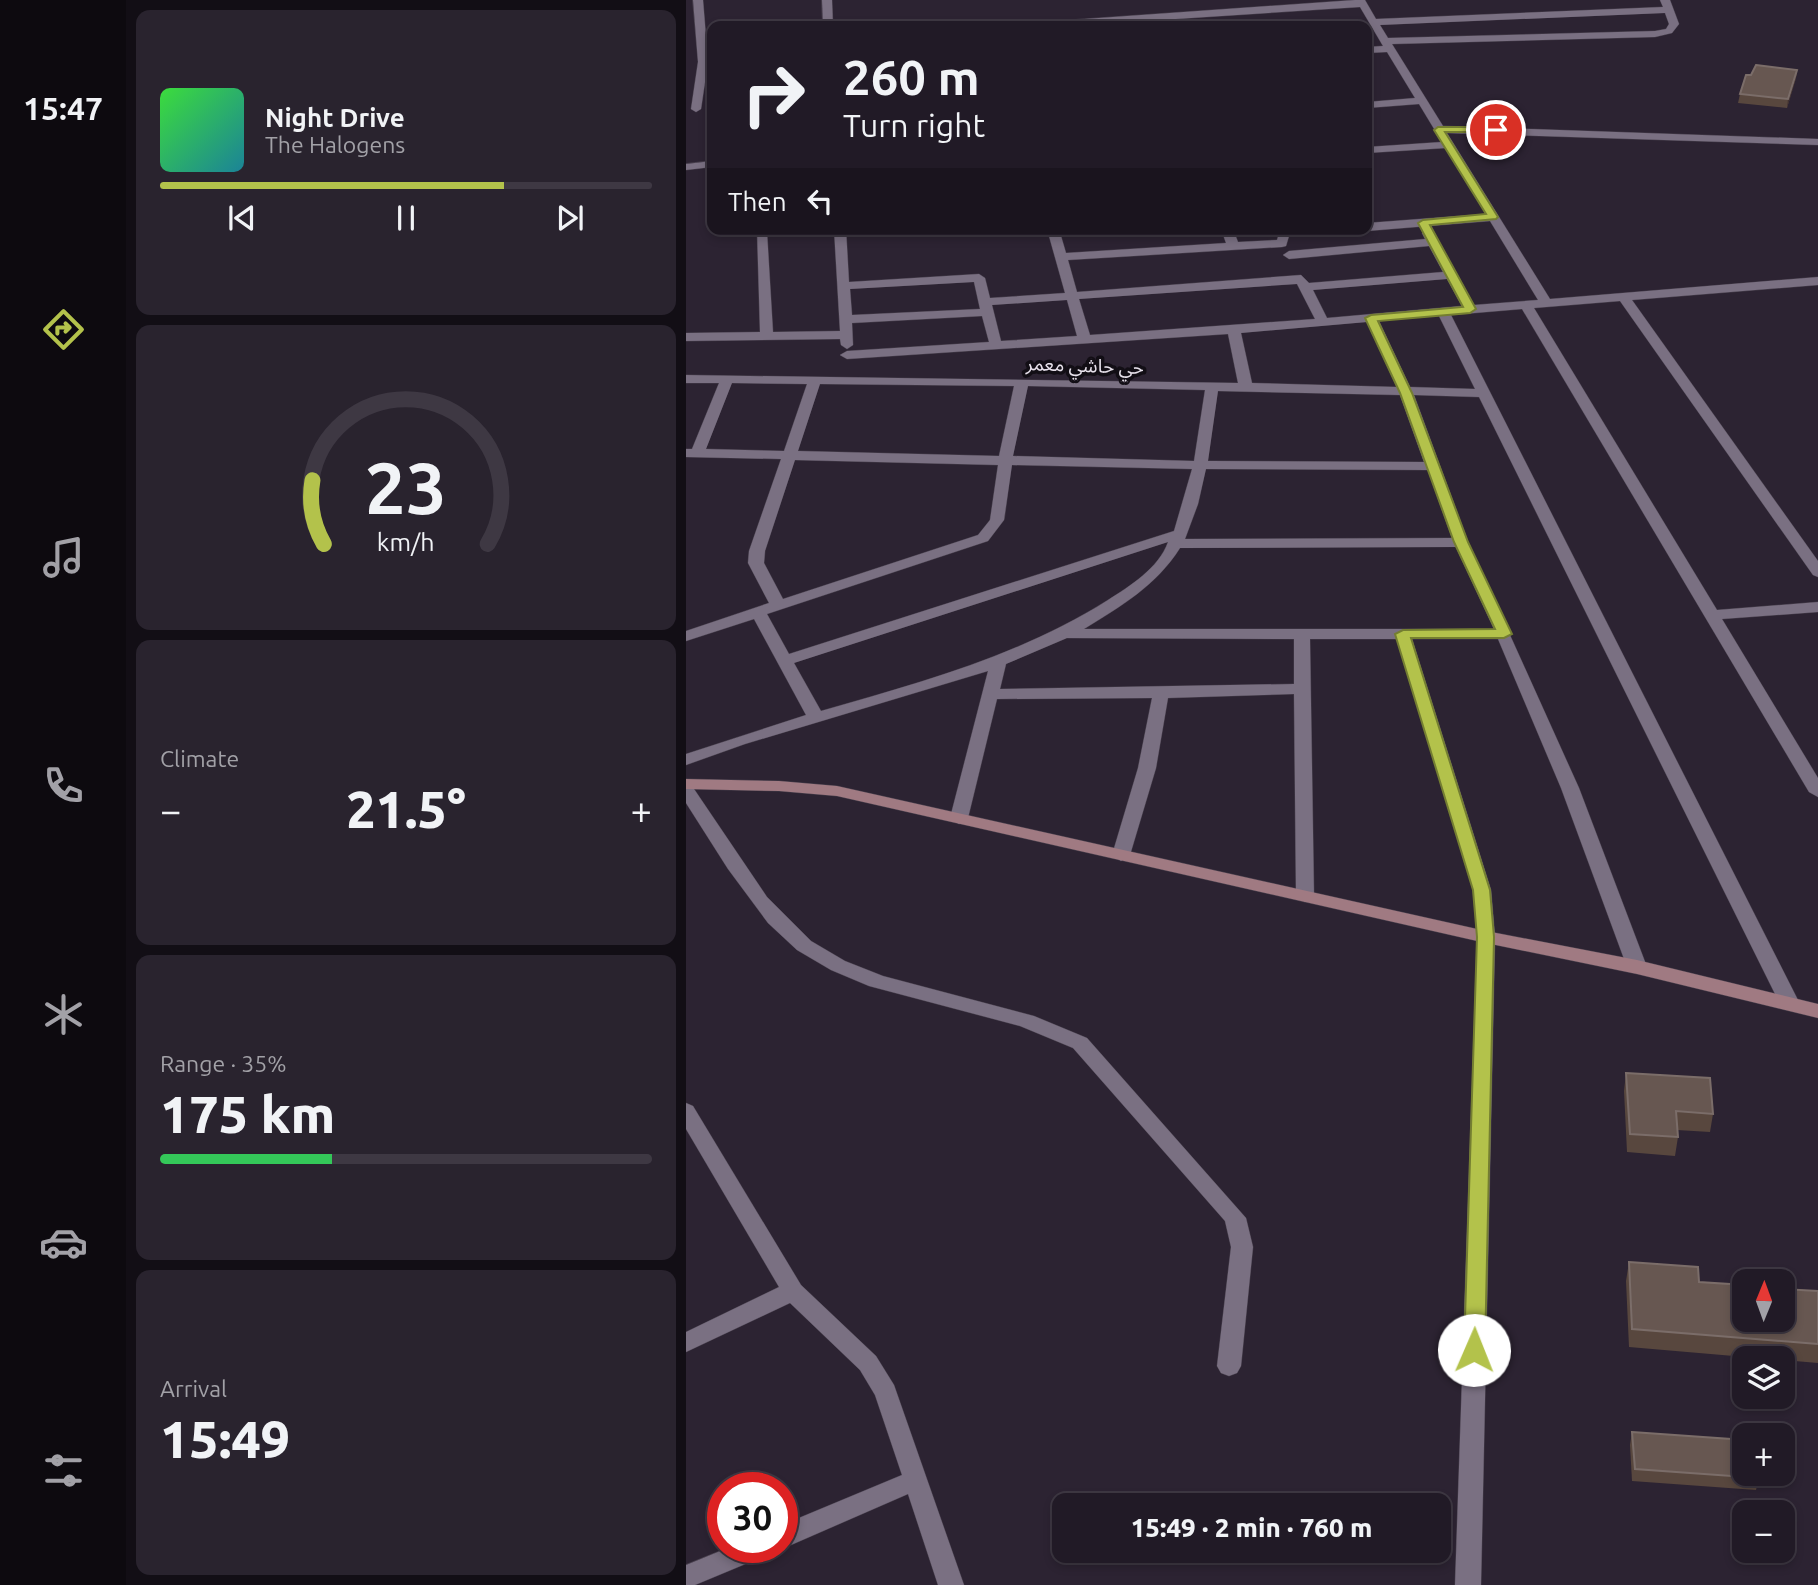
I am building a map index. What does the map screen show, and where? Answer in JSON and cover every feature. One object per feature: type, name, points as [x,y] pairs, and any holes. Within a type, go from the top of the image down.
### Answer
[{"type":"street","points":[[691,109],[707,82],[698,0]]},
{"type":"street","points":[[827,0],[827,21]]},
{"type":"street","points":[[1185,0],[1192,16]]},
{"type":"street","points":[[1262,0],[1268,11]]},
{"type":"street","points":[[1161,21],[1213,14],[1268,11],[1285,14],[1361,2],[1546,303]]},
{"type":"street","points":[[1372,49],[1386,45],[1655,34],[1669,31],[1674,24],[1667,5],[1373,22]]},
{"type":"street","points":[[1213,14],[1217,21]]},
{"type":"street","points":[[686,36],[707,34]]},
{"type":"street","points":[[686,83],[707,82]]},
{"type":"street","points":[[1372,105],[1421,101]]},
{"type":"street","points":[[1438,130],[1818,142]]},
{"type":"street","points":[[1372,150],[1448,145]]},
{"type":"street","points":[[686,167],[707,165]]},
{"type":"street","points":[[1372,227],[1492,217]]},
{"type":"street","points":[[1423,223],[1470,309]]},
{"type":"street","points":[[761,235],[767,336]]},
{"type":"street","points":[[840,235],[847,335],[846,380]]},
{"type":"street","points":[[1055,235],[1085,340]]},
{"type":"street","points":[[1229,235],[1234,247]]},
{"type":"street","points":[[1282,235],[1286,249],[1323,322]]},
{"type":"street","points":[[1061,257],[1234,247],[1286,249],[1433,242]]},
{"type":"street","points":[[846,319],[987,307],[1072,295],[1451,275]]},
{"type":"street","points":[[844,286],[974,276],[981,279],[996,346]]},
{"type":"street","points":[[847,355],[1234,330],[1818,281]]},
{"type":"street","points":[[1624,297],[1818,572]]},
{"type":"street","points":[[1526,304],[1818,792]]},
{"type":"street","points":[[1443,312],[1790,1004]]},
{"type":"street","points":[[1371,318],[1406,393],[1461,542],[1570,788],[1637,967]]},
{"type":"street","points":[[1234,330],[1246,389]]},
{"type":"street","points":[[686,337],[847,335]]},
{"type":"street","name":"حي حاشي معمر","points":[[686,379],[1022,382],[1483,393]]},
{"type":"street","points":[[727,379],[692,453],[789,457],[1006,458],[1201,465],[1431,466]]},
{"type":"street","points":[[778,605],[756,563],[815,380]]},
{"type":"street","points":[[686,636],[983,538],[997,520],[1006,458],[1022,382]]},
{"type":"street","points":[[686,760],[999,660],[1088,623],[1135,589],[1163,564],[1176,539],[1201,465],[1212,388]]},
{"type":"street","points":[[785,661],[1176,539],[1461,542]]},
{"type":"street","points":[[1713,615],[1818,607]]},
{"type":"street","points":[[758,612],[816,717]]},
{"type":"street","points":[[1063,634],[1504,634]]},
{"type":"street","points":[[1302,634],[1305,896]]},
{"type":"street","points":[[1403,634],[1482,890],[1486,937],[1468,1585]]},
{"type":"street","points":[[958,818],[999,660]]},
{"type":"street","points":[[990,694],[1303,689]]},
{"type":"street","points":[[1121,855],[1147,768],[1161,693]]},
{"type":"street","points":[[686,784],[779,786],[837,791],[1486,937],[1637,967],[1818,1011]]},
{"type":"street","points":[[686,790],[765,906],[789,933],[816,953],[890,987],[1055,1029],[1080,1043],[1235,1218],[1242,1247],[1229,1366]]},
{"type":"street","points":[[686,1111],[793,1291],[868,1363],[886,1392],[951,1585]]},
{"type":"street","points":[[686,1343],[793,1291]]},
{"type":"street","points":[[798,1530],[915,1480]]},
{"type":"street","points":[[686,1577],[720,1563]]},
{"type":"building","points":[[1756,65],[1797,70],[1788,99],[1740,94],[1746,75],[1751,75]]},
{"type":"building","points":[[1626,1073],[1710,1078],[1713,1114],[1676,1111],[1678,1137],[1630,1134]]},
{"type":"building","points":[[1629,1262],[1698,1267],[1699,1282],[1732,1284],[1732,1332],[1796,1332],[1796,1290],[1818,1291],[1818,1344],[1632,1329]]},
{"type":"building","points":[[1632,1432],[1732,1439],[1732,1476],[1635,1469]]},
{"type":"route","points":[[1474,1350],[1486,937],[1482,890],[1403,634],[1504,634],[1461,542],[1406,393],[1371,318],[1470,309],[1423,223],[1492,217],[1438,130],[1496,130]]}]
